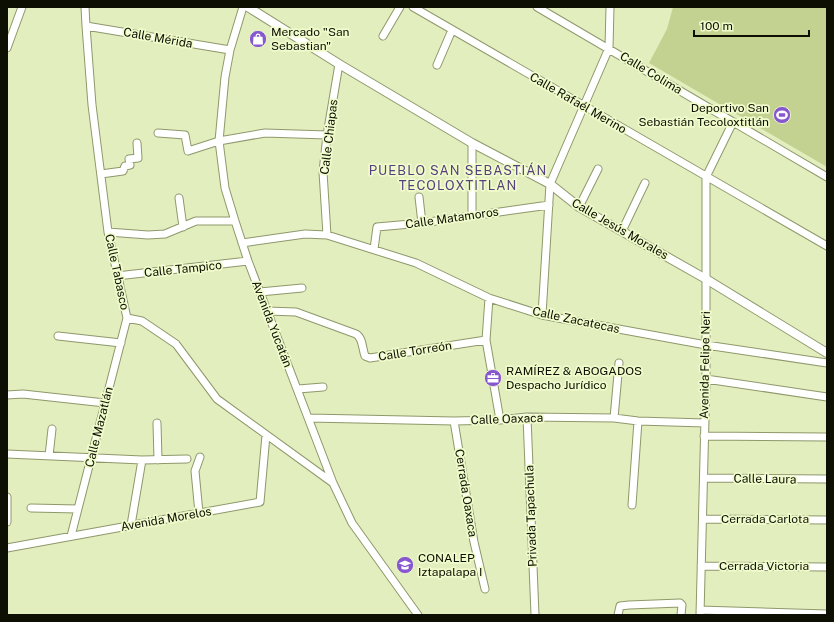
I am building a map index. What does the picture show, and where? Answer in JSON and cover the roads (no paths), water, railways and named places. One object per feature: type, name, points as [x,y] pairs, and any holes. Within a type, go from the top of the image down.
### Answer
[{"type":"street","points":[[7,48],[9,37],[22,7]]},
{"type":"street","name":"Calle Tabasco","points":[[86,7],[92,105],[108,232],[127,318],[142,321],[176,344],[217,399],[334,483]]},
{"type":"street","name":"Avenida Yucatán","points":[[243,7],[230,50],[222,104],[220,141],[225,188],[248,261],[334,483],[352,523],[418,615]]},
{"type":"street","name":"Calle Jesús Morales","points":[[248,7],[339,64],[472,143],[550,184],[580,207],[706,279],[827,353]]},
{"type":"street","points":[[383,36],[400,7]]},
{"type":"street","name":"Calle Rafaél Merino","points":[[412,7],[827,246]]},
{"type":"street","name":"Calle Colima","points":[[537,7],[827,177]]},
{"type":"street","points":[[542,315],[550,184],[609,48],[610,7]]},
{"type":"street","name":"Calle Mérida","points":[[86,26],[230,50]]},
{"type":"street","points":[[437,65],[452,30]]},
{"type":"street","name":"Calle Chiapas","points":[[327,235],[323,172],[327,135],[339,64]]},
{"type":"street","name":"Avenida Felipe Neri","points":[[700,613],[706,379],[706,176],[734,122]]},
{"type":"street","points":[[158,133],[185,135],[188,151],[220,141],[266,134],[327,135]]},
{"type":"street","points":[[101,174],[123,171],[125,166],[130,165],[129,159],[138,158],[137,142]]},
{"type":"street","points":[[472,143],[472,215]]},
{"type":"street","points":[[580,207],[598,169]]},
{"type":"street","points":[[622,231],[645,183]]},
{"type":"street","points":[[419,197],[422,223]]},
{"type":"street","points":[[179,198],[183,227]]},
{"type":"street","name":"Calle Matamoros","points":[[374,249],[378,227],[422,223],[549,205]]},
{"type":"street","points":[[108,232],[148,235],[165,234],[196,221],[235,221]]},
{"type":"street","name":"Calle Zacatecas","points":[[242,242],[305,234],[327,235],[416,263],[490,298],[542,315],[706,345],[827,363]]},
{"type":"street","name":"Calle Tampico","points":[[117,276],[248,261]]},
{"type":"street","points":[[260,292],[302,288]]},
{"type":"street","points":[[490,298],[486,340],[500,420]]},
{"type":"street","name":"Calle Torreón","points":[[267,311],[296,312],[356,334],[361,340],[365,356],[370,358],[486,340]]},
{"type":"street","name":"Calle Mazatlán","points":[[71,536],[127,318]]},
{"type":"street","points":[[58,336],[121,342]]},
{"type":"street","points":[[614,418],[618,363]]},
{"type":"street","points":[[706,379],[827,397]]},
{"type":"street","points":[[298,389],[323,387]]},
{"type":"street","points":[[7,395],[23,394],[105,403]]},
{"type":"street","name":"Calle Oaxaca","points":[[309,418],[454,421],[500,420],[527,417],[614,418],[638,421],[705,423]]},
{"type":"street","name":"Privada Tapachula","points":[[527,417],[535,615]]},
{"type":"street","name":"Cerrada Oaxaca","points":[[454,421],[474,542],[485,588]]},
{"type":"street","points":[[632,506],[638,421]]},
{"type":"street","points":[[157,423],[158,460]]},
{"type":"street","points":[[49,456],[52,430]]},
{"type":"street","name":"Avenida Morelos","points":[[7,548],[260,502],[266,435]]},
{"type":"street","points":[[704,436],[827,437]]},
{"type":"street","points":[[7,454],[142,460],[187,459]]},
{"type":"street","points":[[199,513],[195,471],[200,457]]},
{"type":"street","points":[[131,525],[142,460]]},
{"type":"street","name":"Calle Laura","points":[[704,478],[827,480]]},
{"type":"street","points":[[7,497],[7,522]]},
{"type":"street","points":[[31,508],[78,510]]},
{"type":"street","name":"Cerrada Carlota","points":[[703,519],[827,520]]},
{"type":"street","name":"Cerrada Victoria","points":[[701,566],[827,566]]},
{"type":"street","points":[[618,615],[620,606],[680,603],[682,605],[681,615]]},
{"type":"street","points":[[700,613],[827,614]]},
{"type":"place","name":"Mercado \"San Sebastian\"","points":[[258,39]]},
{"type":"place","name":"Deportivo San Sebastián Tecoloxtitlán","points":[[782,115]]},
{"type":"place","name":"RAMÍREZ & ABOGADOS Despacho Jurídico","points":[[493,378]]},
{"type":"place","name":"CONALEP Iztapalapa I","points":[[405,565]]},
{"type":"district","name":"PUEBLO SAN SEBASTIÁN TECOLOXTITLAN","points":[[458,178]]}]
